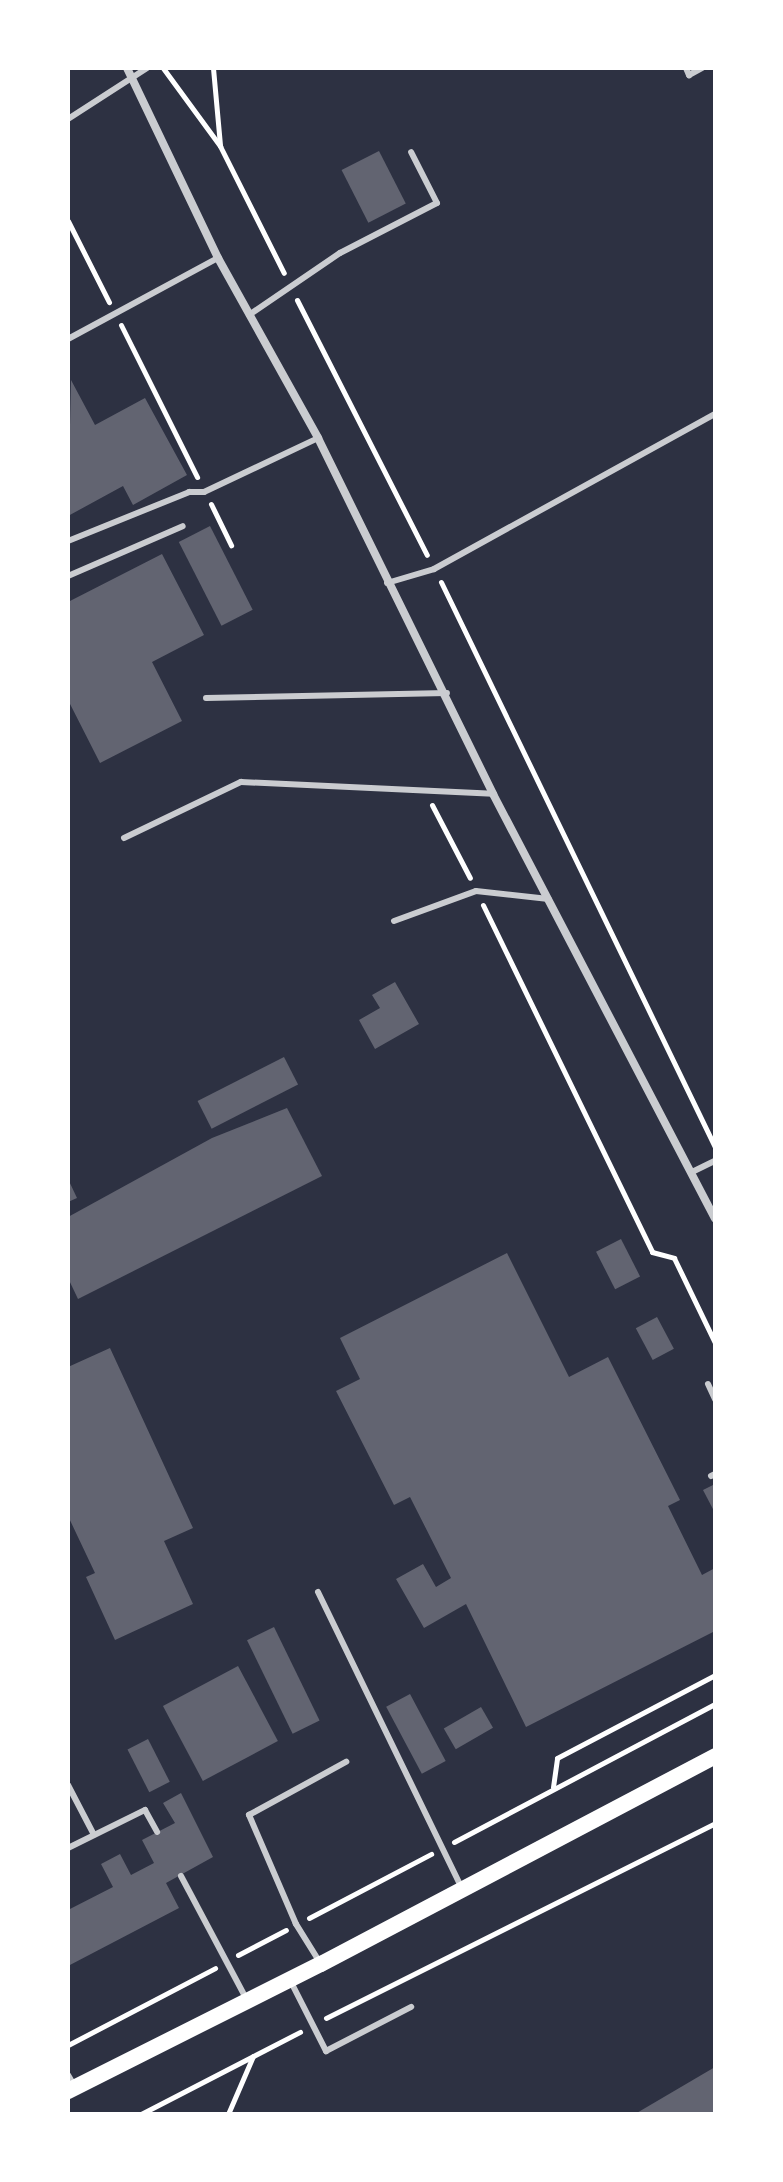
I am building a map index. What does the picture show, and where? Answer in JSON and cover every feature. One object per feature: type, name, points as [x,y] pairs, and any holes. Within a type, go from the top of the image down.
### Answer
[{"type":"main road","points":[[70,2084],[248,2002],[715,1756]]},
{"type":"street","points":[[129,72],[218,258],[318,438],[387,583],[447,693],[493,794],[715,1218]]},
{"type":"lane","points":[[70,115],[129,72],[147,68]]},
{"type":"lane","points":[[686,68],[689,75],[702,68]]},
{"type":"lane","points":[[249,315],[292,289],[340,253],[437,203],[411,152]]},
{"type":"lane","points":[[68,339],[218,258]]},
{"type":"lane","points":[[387,583],[434,569],[715,414]]},
{"type":"lane","points":[[68,541],[189,492],[204,492],[318,438]]},
{"type":"lane","points":[[68,576],[183,526]]},
{"type":"lane","points":[[206,698],[447,693]]},
{"type":"lane","points":[[124,838],[241,782],[493,794]]},
{"type":"lane","points":[[394,921],[476,891],[549,899]]},
{"type":"lane","points":[[692,1172],[715,1161]]},
{"type":"lane","points":[[708,1384],[715,1399]]},
{"type":"lane","points":[[318,1592],[446,1847],[462,1888]]},
{"type":"lane","points":[[321,1964],[296,1924],[249,1815],[346,1762]]},
{"type":"lane","points":[[68,1785],[94,1835]]},
{"type":"lane","points":[[68,1848],[145,1810],[157,1832]]},
{"type":"lane","points":[[181,1876],[248,2002]]},
{"type":"lane","points":[[290,1980],[326,2051],[411,2007]]},
{"type":"path","points":[[163,68],[220,146],[434,569],[715,1147]]},
{"type":"path","points":[[213,68],[220,146]]},
{"type":"path","points":[[68,221],[231,545]]},
{"type":"path","points":[[425,792],[652,1252],[674,1258],[715,1343]]},
{"type":"path","points":[[553,1788],[557,1758],[715,1675]]},
{"type":"path","points":[[68,2045],[715,1704]]},
{"type":"path","points":[[141,2114],[715,1823]]},
{"type":"path","points":[[228,2114],[253,2055]]},
{"type":"building","points":[[379,151],[406,204],[368,223],[342,170]]},
{"type":"building","points":[[71,380],[95,425],[145,398],[187,475],[133,505],[123,486],[68,516]]},
{"type":"building","points":[[210,526],[253,610],[221,626],[179,542]]},
{"type":"building","points":[[162,554],[204,635],[152,662],[182,721],[100,763],[68,700],[68,602]]},
{"type":"building","points":[[395,982],[419,1024],[375,1049],[359,1020],[380,1008],[372,995]]},
{"type":"building","points":[[284,1057],[298,1085],[212,1129],[198,1101]]},
{"type":"building","points":[[287,1108],[322,1176],[78,1299],[68,1278],[68,1217],[212,1138]]},
{"type":"building","points":[[68,1179],[77,1198],[68,1202]]},
{"type":"building","points":[[621,1239],[640,1276],[615,1289],[596,1252]]},
{"type":"building","points":[[507,1253],[569,1377],[608,1357],[680,1500],[668,1506],[702,1575],[715,1568],[715,1631],[526,1727],[466,1604],[424,1628],[396,1579],[423,1564],[436,1587],[451,1578],[410,1497],[394,1505],[336,1391],[360,1379],[340,1338]]},
{"type":"building","points":[[657,1317],[674,1349],[653,1360],[636,1328]]},
{"type":"building","points":[[110,1348],[193,1528],[164,1541],[193,1604],[115,1640],[86,1577],[95,1573],[68,1516],[68,1367]]},
{"type":"building","points":[[715,1484],[715,1513],[703,1490]]},
{"type":"building","points":[[274,1627],[320,1720],[293,1734],[247,1640]]},
{"type":"building","points":[[238,1666],[278,1741],[203,1781],[163,1706]]},
{"type":"building","points":[[410,1694],[446,1761],[422,1774],[386,1707]]},
{"type":"building","points":[[481,1707],[493,1728],[456,1749],[444,1728]]},
{"type":"building","points":[[148,1739],[170,1782],[149,1792],[128,1749]]},
{"type":"building","points":[[181,1793],[213,1857],[166,1883],[179,1908],[68,1966],[68,1910],[113,1887],[101,1864],[120,1854],[131,1875],[154,1863],[142,1840],[175,1823],[163,1803]]},
{"type":"building","points":[[715,2067],[715,2114],[635,2114]]}]
